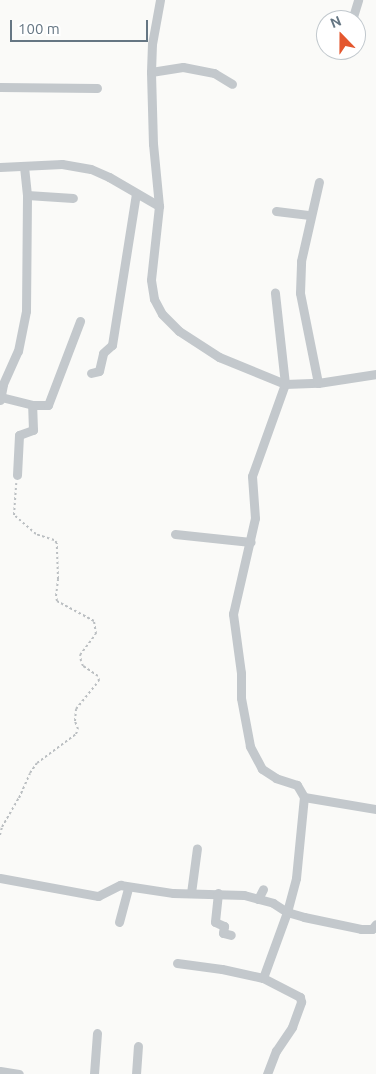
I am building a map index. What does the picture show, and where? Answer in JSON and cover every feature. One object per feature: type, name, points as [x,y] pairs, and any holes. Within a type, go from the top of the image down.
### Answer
[{"type":"street","points":[[160,0],[152,44],[151,72],[157,205],[151,286],[157,306],[179,331],[219,357],[285,384],[318,383],[376,374]]},
{"type":"street","points":[[151,72],[183,67],[214,73],[232,84]]},
{"type":"street","points":[[0,86],[97,88]]},
{"type":"street","points":[[0,167],[62,164],[91,169],[157,205]]},
{"type":"street","points":[[24,166],[27,195],[24,326],[0,399],[32,405],[45,406],[50,404],[80,321]]},
{"type":"street","points":[[318,383],[300,293],[301,261],[319,182]]},
{"type":"street","points":[[27,195],[72,198]]},
{"type":"street","points":[[91,373],[99,371],[103,353],[112,345],[139,196]]},
{"type":"street","points":[[276,211],[310,215]]},
{"type":"street","points":[[263,978],[287,912],[296,878],[304,797],[297,785],[276,778],[262,769],[250,746],[241,698],[242,673],[233,614],[251,542],[256,507],[252,476],[285,384],[274,293]]},
{"type":"street","points":[[17,475],[20,435],[33,430],[32,405]]},
{"type":"street","points":[[175,534],[251,542]]},
{"type":"street","points":[[304,797],[376,809]]},
{"type":"street","points":[[191,893],[197,848]]},
{"type":"street","points":[[0,878],[98,896],[120,886],[191,893],[244,895],[273,903],[287,912],[361,929],[372,929],[376,924]]},
{"type":"street","points":[[119,922],[128,888]]},
{"type":"street","points":[[258,899],[263,889]]},
{"type":"street","points":[[218,893],[215,922],[224,926],[223,933],[231,935]]},
{"type":"street","points":[[177,963],[222,969],[263,978],[300,998],[302,1002],[292,1027],[276,1051],[267,1074]]},
{"type":"street","points":[[94,1074],[97,1033]]},
{"type":"street","points":[[136,1074],[138,1046]]},
{"type":"street","points":[[0,1071],[19,1074]]},
{"type":"path","points":[[0,835],[30,773],[37,764],[76,734],[78,729],[75,721],[76,709],[99,681],[98,676],[83,666],[80,661],[80,655],[96,634],[94,621],[58,601],[56,596],[58,579],[56,543],[36,534],[14,515],[17,475]]}]
